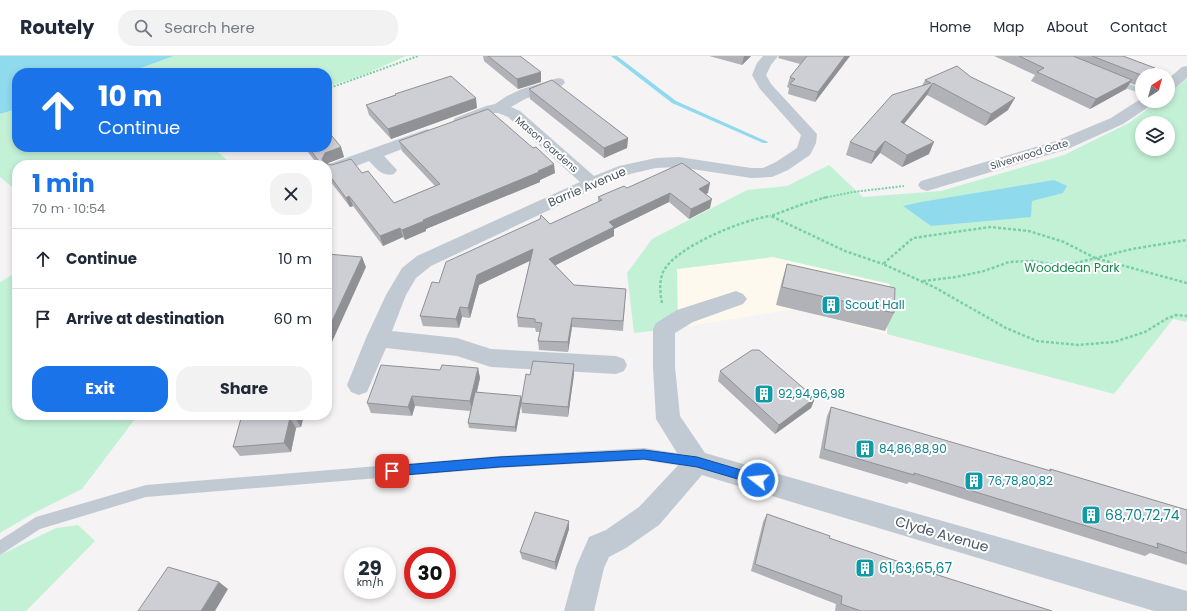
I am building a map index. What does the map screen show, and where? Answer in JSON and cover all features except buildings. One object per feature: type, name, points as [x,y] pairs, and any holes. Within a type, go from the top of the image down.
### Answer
[{"type":"street","name":"Barrie Avenue","points":[[358,385],[396,295],[409,273],[424,261],[592,183],[625,170],[656,163],[679,162],[751,173],[766,172],[791,160],[804,151],[808,143],[808,134],[765,86],[759,75],[764,63],[771,56]]},
{"type":"street","points":[[1175,80],[1187,70]]},
{"type":"street","name":"Mason Gardens","points":[[335,168],[492,109],[500,108],[526,94],[558,82]]},
{"type":"street","name":"Mason Gardens","points":[[500,108],[514,114],[592,183]]},
{"type":"street","name":"Silverwood Gate","points":[[927,185],[1062,145],[1117,121],[1137,108]]},
{"type":"street","points":[[372,154],[388,170]]},
{"type":"street","points":[[579,611],[590,567],[599,547],[616,539],[649,516],[697,462],[668,419],[664,367],[664,329],[685,316],[736,299]]},
{"type":"street","points":[[377,338],[457,347],[491,358],[616,365]]},
{"type":"street","name":"Clyde Avenue","points":[[697,462],[1187,606]]},
{"type":"lane","points":[[1108,78],[1135,89]]},
{"type":"lane","points":[[0,548],[36,524],[146,491],[491,463],[644,454],[697,462]]},
{"type":"path","points":[[332,87],[418,56]]},
{"type":"path","points":[[664,329],[660,288],[663,272],[675,257],[692,247],[748,221],[771,216],[792,206],[827,197],[890,187],[927,185]]},
{"type":"path","points":[[771,216],[845,251],[883,264],[934,287],[1006,328],[1037,340],[1078,345],[1114,342],[1145,332],[1166,319],[1176,316],[1187,316]]},
{"type":"path","points":[[883,264],[913,238],[990,227],[1029,231],[1064,242],[1095,258],[1187,283]]},
{"type":"path","points":[[922,282],[956,277],[1008,262],[1032,261],[1055,266],[1072,264],[1132,249],[1187,240]]},
{"type":"shaded area","points":[[773,257],[890,284],[887,334],[795,309],[678,328],[677,269]]},
{"type":"green space","points":[[174,56],[406,56],[363,75],[332,85],[332,68],[141,68]]},
{"type":"green space","name":"Wooddean Park","points":[[1187,79],[1187,322],[1173,319],[1114,394],[887,334],[890,284],[773,257],[677,269],[678,328],[634,333],[627,273],[652,239],[747,190],[787,186],[829,165],[863,197],[941,191],[1064,155],[1129,123],[1135,118],[1135,156],[1175,156],[1175,116],[1138,116],[1149,108],[1175,108],[1175,88]]},
{"type":"green space","points":[[12,110],[12,152],[218,152],[227,160],[12,160],[12,187],[0,177],[0,114]]},
{"type":"green space","points":[[12,275],[12,420],[134,420],[82,489],[32,514],[0,533],[0,282]]},
{"type":"green space","points":[[78,525],[95,541],[26,611],[0,611],[0,555],[56,528]]},
{"type":"water","points":[[0,56],[174,56],[141,68],[12,68],[12,110],[0,114]]},
{"type":"water","points":[[1054,180],[1067,186],[1063,193],[1032,201],[1031,217],[931,226],[903,206],[921,202]]},
{"type":"waterway","points":[[614,56],[674,102],[765,142]]},
{"type":"place","name":"Scout Hall","points":[[831,305]]},
{"type":"place","name":"92,94,96,98","points":[[764,394]]},
{"type":"place","name":"84,86,88,90","points":[[865,449]]},
{"type":"place","name":"76,78,80,82","points":[[974,481]]},
{"type":"place","name":"68,70,72,74","points":[[1091,515]]},
{"type":"place","name":"61,63,65,67","points":[[865,568]]},
{"type":"route","points":[[392,471],[499,462],[644,454],[697,462],[758,480]]}]
